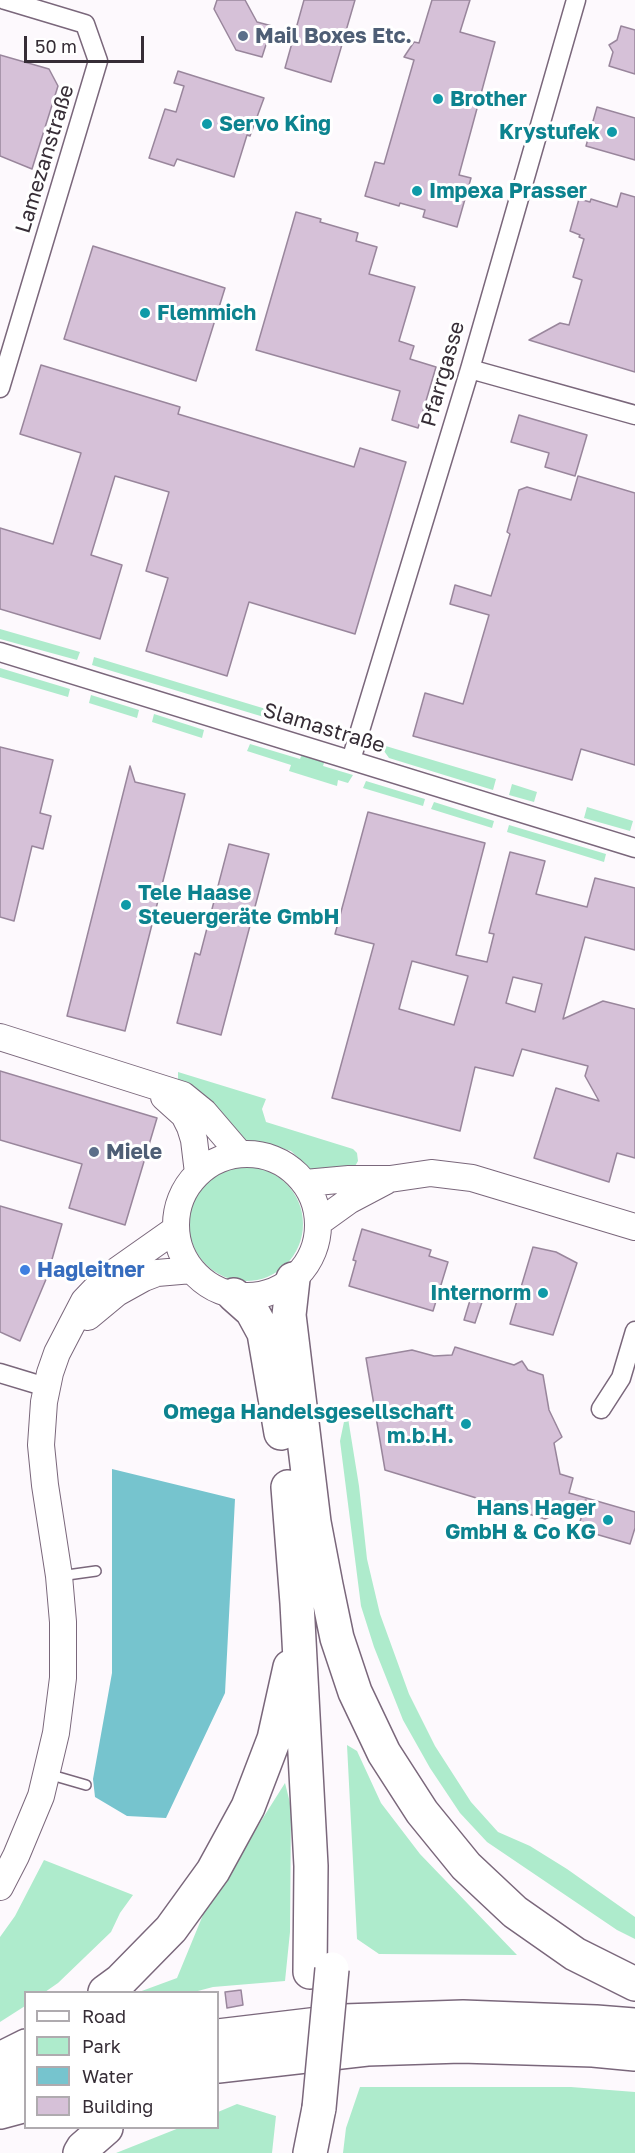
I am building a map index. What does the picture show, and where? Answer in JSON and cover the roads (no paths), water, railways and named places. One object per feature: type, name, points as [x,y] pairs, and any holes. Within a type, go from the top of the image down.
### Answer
[{"type":"highway","points":[[293,1279],[289,1315],[314,1522],[337,1638],[355,1692],[384,1753],[422,1812],[466,1866],[515,1912],[575,1954],[635,1984]]},
{"type":"highway","points":[[234,1295],[252,1311],[260,1323],[268,1347],[279,1414],[291,1518],[311,1866],[321,1970]]},
{"type":"highway","points":[[310,2153],[308,2109],[332,1866],[314,1522]]},
{"type":"highway","points":[[106,1991],[120,1981],[171,1929],[213,1871],[248,1807],[274,1739],[290,1670],[297,1603]]},
{"type":"highway","points":[[219,2037],[344,2021],[463,2017],[635,2025]]},
{"type":"highway","points":[[219,2066],[367,2049],[461,2046],[593,2050],[635,2054]]},
{"type":"highway","points":[[0,2059],[24,2047]]},
{"type":"highway","points":[[219,2080],[257,2073],[284,2057]]},
{"type":"highway","points":[[0,2081],[24,2075]]},
{"type":"highway","points":[[0,2112],[24,2106]]},
{"type":"highway","points":[[288,2153],[308,2109]]},
{"type":"highway","points":[[80,2153],[104,2129]]},
{"type":"main road","points":[[0,1037],[183,1095],[204,1112],[240,1154]]},
{"type":"main road","points":[[147,1083],[184,1116],[195,1140],[198,1173]]},
{"type":"main road","points":[[240,1154],[264,1156],[286,1166],[305,1183],[315,1203],[318,1223],[316,1243],[307,1262],[293,1279],[272,1291],[253,1295],[234,1295],[210,1285],[192,1270],[180,1249],[176,1229],[178,1207],[187,1186],[198,1173],[221,1158],[240,1154]]},
{"type":"main road","points":[[305,1183],[348,1179],[390,1179],[431,1173],[472,1178],[635,1227]]},
{"type":"main road","points":[[318,1223],[350,1200],[390,1179]]},
{"type":"main road","points":[[0,1887],[28,1830],[47,1773],[56,1733],[63,1678],[63,1622],[59,1576],[42,1459],[46,1387],[57,1353],[70,1332],[84,1301],[105,1279],[176,1229]]},
{"type":"main road","points":[[70,1332],[117,1293],[144,1278],[158,1273],[192,1270]]},
{"type":"street","name":"Lamezanstraße","points":[[0,388],[98,61],[86,24],[5,0]]},
{"type":"street","name":"Pfarrgasse","points":[[351,760],[470,369],[576,0]]},
{"type":"street","points":[[470,369],[635,415]]},
{"type":"street","name":"Slamastraße","points":[[0,652],[635,848]]},
{"type":"street","points":[[601,1409],[621,1378],[635,1331]]},
{"type":"street","points":[[0,1373],[46,1387]]},
{"type":"lane","points":[[59,1576],[96,1571]]},
{"type":"lane","points":[[47,1773],[86,1785]]},
{"type":"water","points":[[112,1469],[235,1499],[225,1693],[166,1818],[127,1816],[95,1797],[93,1779],[112,1673]]},
{"type":"place","name":"Mail Boxes Etc.","points":[[243,36]]},
{"type":"place","name":"Brother","points":[[438,99]]},
{"type":"place","name":"Servo King","points":[[207,124]]},
{"type":"place","name":"Krystufek","points":[[612,132]]},
{"type":"place","name":"Impexa Prasser","points":[[417,191]]},
{"type":"place","name":"Flemmich","points":[[145,313]]},
{"type":"place","name":"Tele Haase Steuergeräte GmbH","points":[[126,905]]},
{"type":"place","name":"Miele","points":[[94,1152]]},
{"type":"place","name":"Hagleitner","points":[[25,1270]]},
{"type":"place","name":"Internorm","points":[[543,1293]]},
{"type":"place","name":"Omega Handelsgesellschaft m.b.H.","points":[[466,1424]]},
{"type":"place","name":"Hans Hager GmbH & Co KG","points":[[608,1520]]}]
